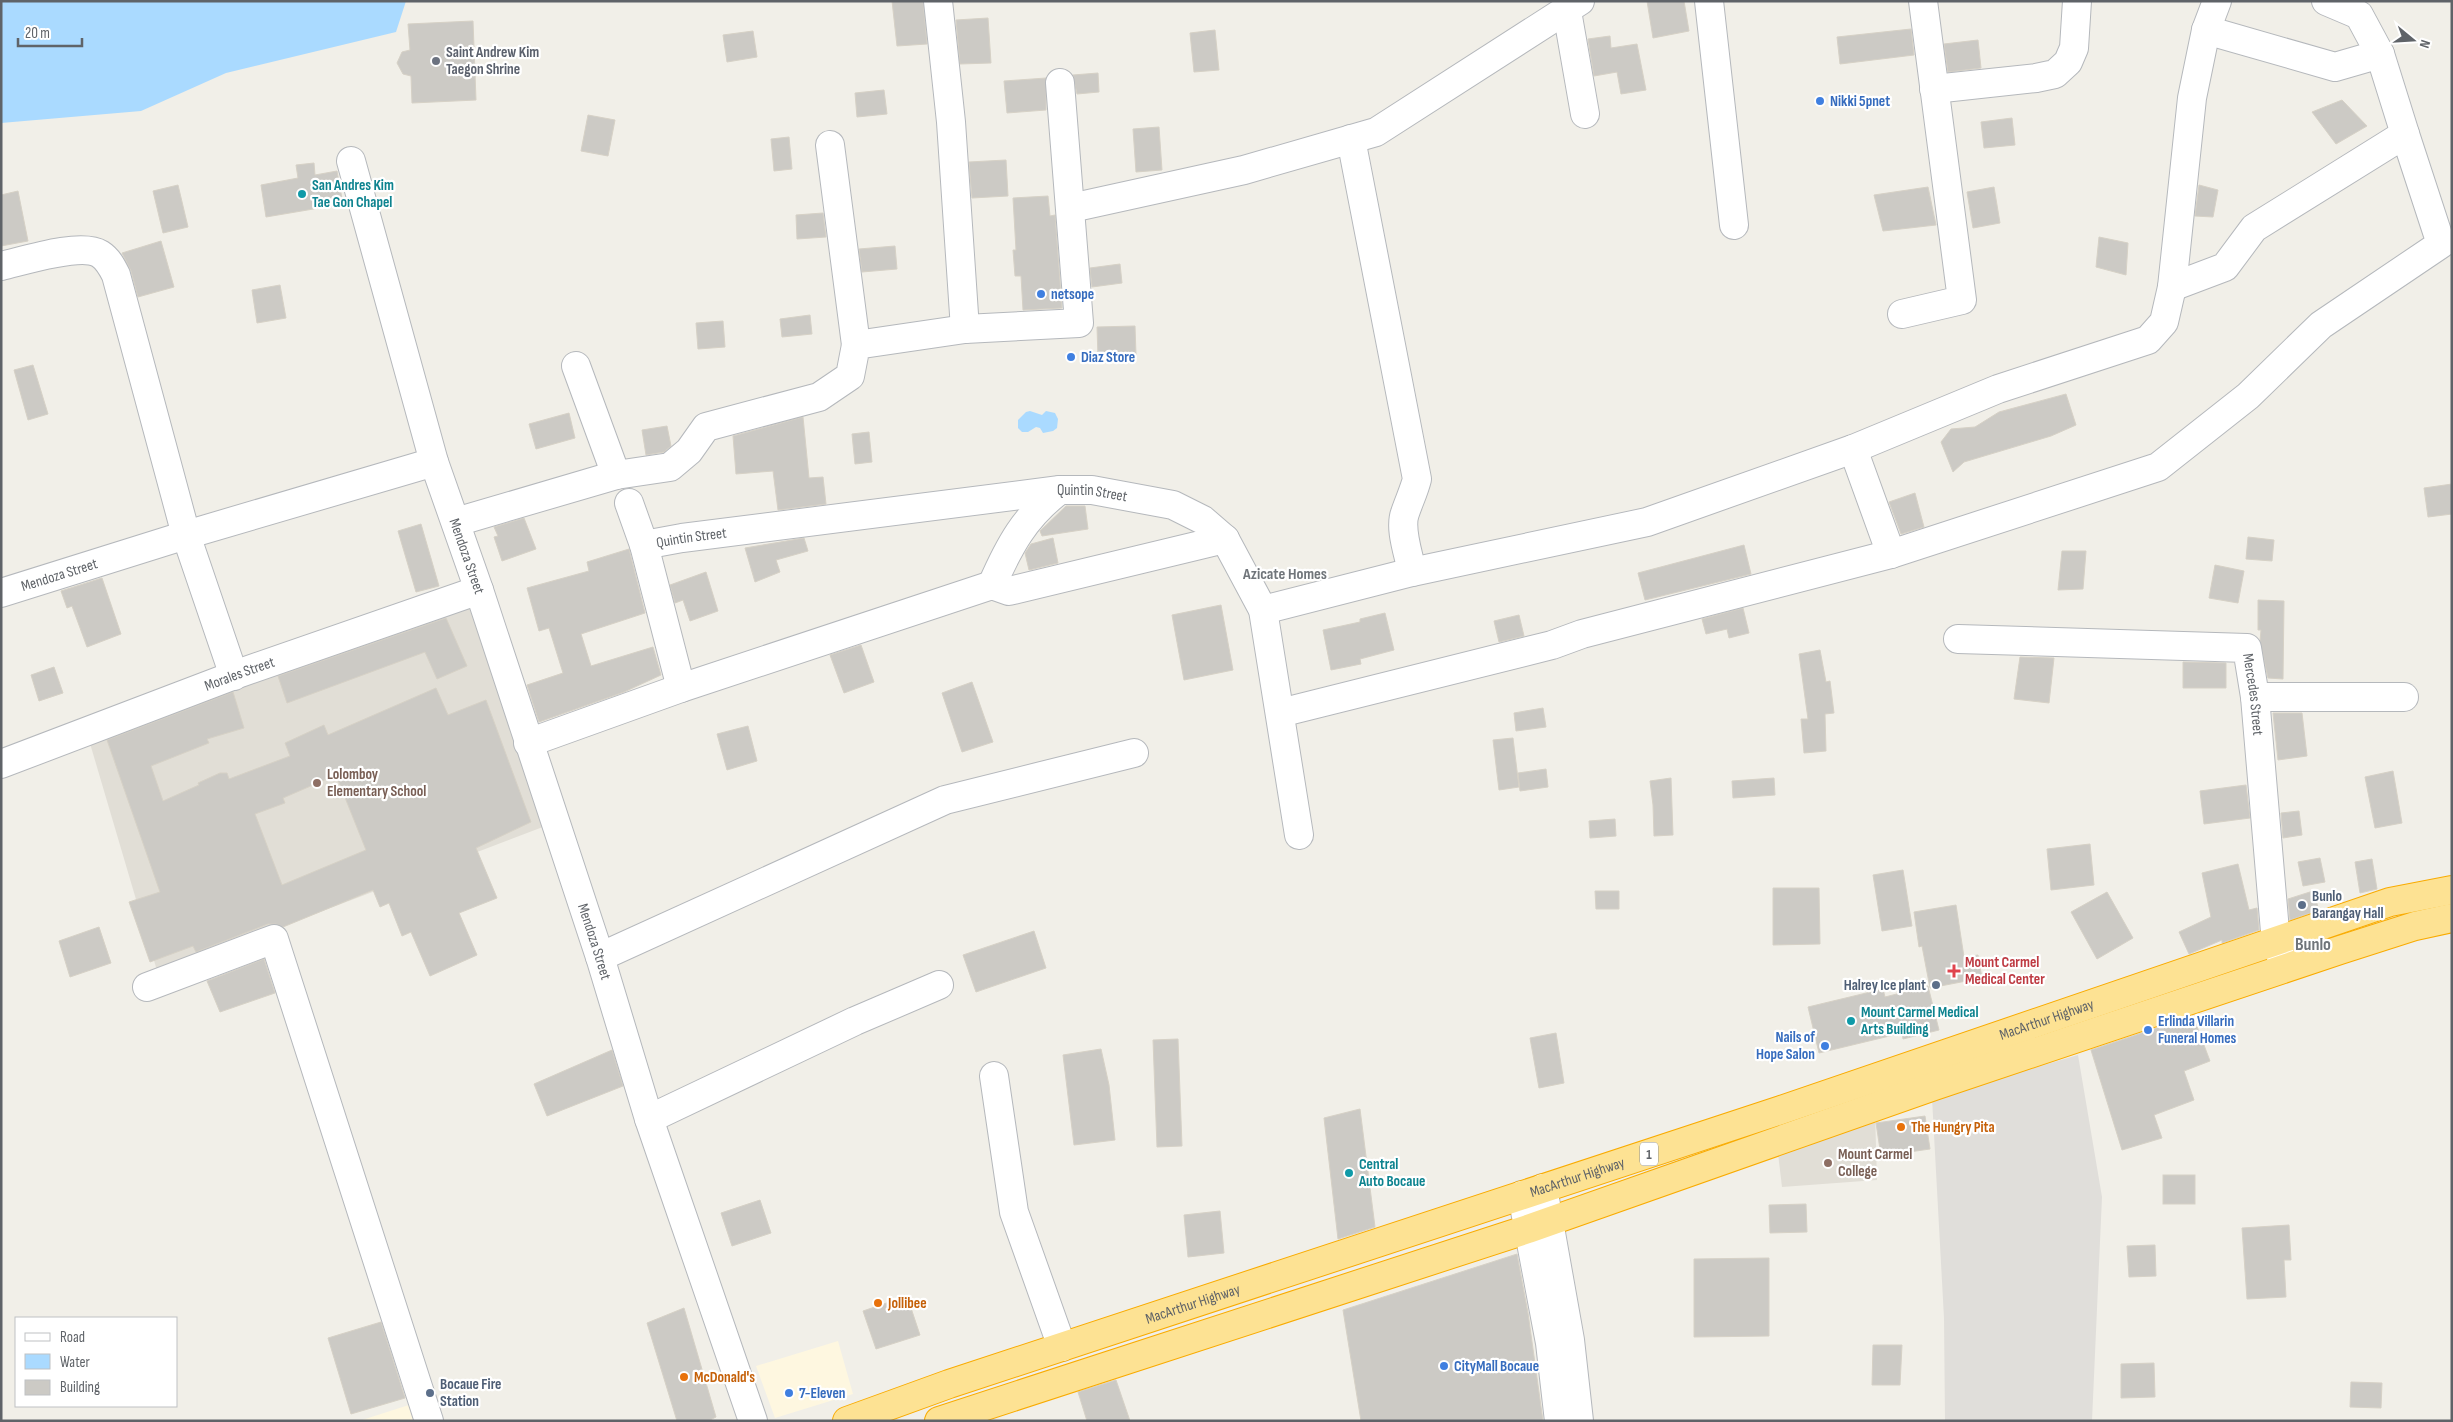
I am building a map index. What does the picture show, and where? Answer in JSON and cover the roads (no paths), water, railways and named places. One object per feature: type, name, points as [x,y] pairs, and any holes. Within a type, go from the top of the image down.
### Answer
[{"type":"highway","name":"MacArthur Highway","points":[[847,1421],[949,1384],[1533,1192],[2276,943],[2390,902],[2452,890]]},
{"type":"highway","name":"MacArthur Highway","points":[[939,1421],[1538,1225],[1934,1086],[2285,969],[2415,926],[2452,918]]},
{"type":"street","points":[[938,1],[951,122],[965,329]]},
{"type":"street","points":[[1709,1],[1734,225]]},
{"type":"street","points":[[1902,314],[1962,300],[1923,1]]},
{"type":"street","points":[[1934,90],[2055,74],[2068,62],[2074,48],[2076,1]]},
{"type":"street","points":[[1263,610],[1412,572],[1647,522],[1853,449],[1998,389],[2148,340],[2164,322],[2172,287],[2192,98],[2206,30],[2217,1]]},
{"type":"street","points":[[1280,713],[1552,645],[1582,634],[1891,554],[2158,468],[2248,396],[2322,325],[2441,244],[2380,54],[2359,15],[2326,1]]},
{"type":"street","points":[[1071,208],[1244,170],[1376,132],[1574,6],[1585,114]]},
{"type":"street","points":[[2206,30],[2335,67],[2380,54]]},
{"type":"street","points":[[856,345],[965,329],[1079,323],[1060,83]]},
{"type":"street","points":[[2172,287],[2206,276],[2225,267],[2254,228],[2405,134]]},
{"type":"street","points":[[1351,139],[1417,478],[1411,501],[1404,514],[1405,534],[1412,572]]},
{"type":"street","points":[[456,522],[616,475],[670,467],[689,451],[706,427],[819,397],[850,376],[856,345],[830,145]]},
{"type":"street","name":"Mendoza Street","points":[[351,162],[434,462],[479,590],[600,957],[649,1119],[753,1421]]},
{"type":"street","points":[[1,266],[70,251],[87,250],[99,253],[110,262],[116,275],[186,535],[234,676]]},
{"type":"street","points":[[576,366],[616,475]]},
{"type":"street","points":[[1853,449],[1891,554]]},
{"type":"street","name":"Mendoza Street","points":[[1,593],[186,535],[434,462]]},
{"type":"street","points":[[992,585],[1008,548],[1023,526],[1041,504],[1060,490]]},
{"type":"street","name":"Quintin Street","points":[[644,546],[682,538],[1060,490],[1092,490],[1173,504],[1203,520],[1225,539],[1263,610],[1299,835]]},
{"type":"street","points":[[629,503],[644,546],[681,688]]},
{"type":"street","points":[[528,743],[681,688],[992,585],[1009,591],[1225,539]]},
{"type":"street","name":"Morales Street","points":[[1,764],[234,676],[479,590]]},
{"type":"street","name":"Mercedes Street","points":[[1958,639],[2247,648],[2256,697],[2276,943],[2285,969]]},
{"type":"street","points":[[2256,697],[2404,697]]},
{"type":"street","points":[[600,957],[945,800],[1134,753]]},
{"type":"street","points":[[147,987],[274,940],[429,1421]]},
{"type":"street","points":[[649,1119],[856,1021],[939,985]]},
{"type":"street","points":[[994,1076],[1014,1212],[1062,1347]]},
{"type":"street","points":[[1533,1192],[1559,1421]]},
{"type":"street","points":[[1538,1225],[1570,1340],[1579,1421]]},
{"type":"water","points":[[1,1],[406,1],[396,32],[226,73],[141,111],[1,123]]},
{"type":"water","points":[[1030,411],[1042,415],[1046,411],[1055,413],[1058,419],[1057,428],[1043,433],[1040,428],[1036,427],[1028,432],[1022,432],[1018,428],[1018,420],[1026,412]]},
{"type":"place","name":"Saint Andrew Kim Taegon Shrine","points":[[436,61]]},
{"type":"place","name":"Nikki 5pnet","points":[[1820,101]]},
{"type":"place","name":"San Andres Kim Tae Gon Chapel","points":[[302,194]]},
{"type":"place","name":"netsope","points":[[1041,294]]},
{"type":"place","name":"Diaz Store","points":[[1071,357]]},
{"type":"place","name":"Lolomboy Elementary School","points":[[317,783]]},
{"type":"place","name":"Bunlo Barangay Hall","points":[[2302,905]]},
{"type":"place","name":"Mount Carmel Medical Center","points":[[1954,971]]},
{"type":"place","name":"Halrey Ice plant","points":[[1936,985]]},
{"type":"place","name":"Mount Carmel Medical Arts Building","points":[[1851,1021]]},
{"type":"place","name":"Erlinda Villarin Funeral Homes","points":[[2148,1030]]},
{"type":"place","name":"Nails of Hope Salon","points":[[1825,1046]]},
{"type":"place","name":"The Hungry Pita","points":[[1901,1127]]},
{"type":"place","name":"Mount Carmel College","points":[[1828,1163]]},
{"type":"place","name":"Central Auto Bocaue","points":[[1349,1173]]},
{"type":"place","name":"Jollibee","points":[[878,1303]]},
{"type":"place","name":"CityMall Bocaue","points":[[1444,1366]]},
{"type":"place","name":"McDonald's","points":[[684,1377]]},
{"type":"place","name":"Bocaue Fire Station","points":[[430,1393]]},
{"type":"place","name":"7-Eleven","points":[[789,1393]]},
{"type":"district","name":"Azicate Homes","points":[[1285,573]]},
{"type":"district","name":"Bunlo","points":[[2313,944]]}]
